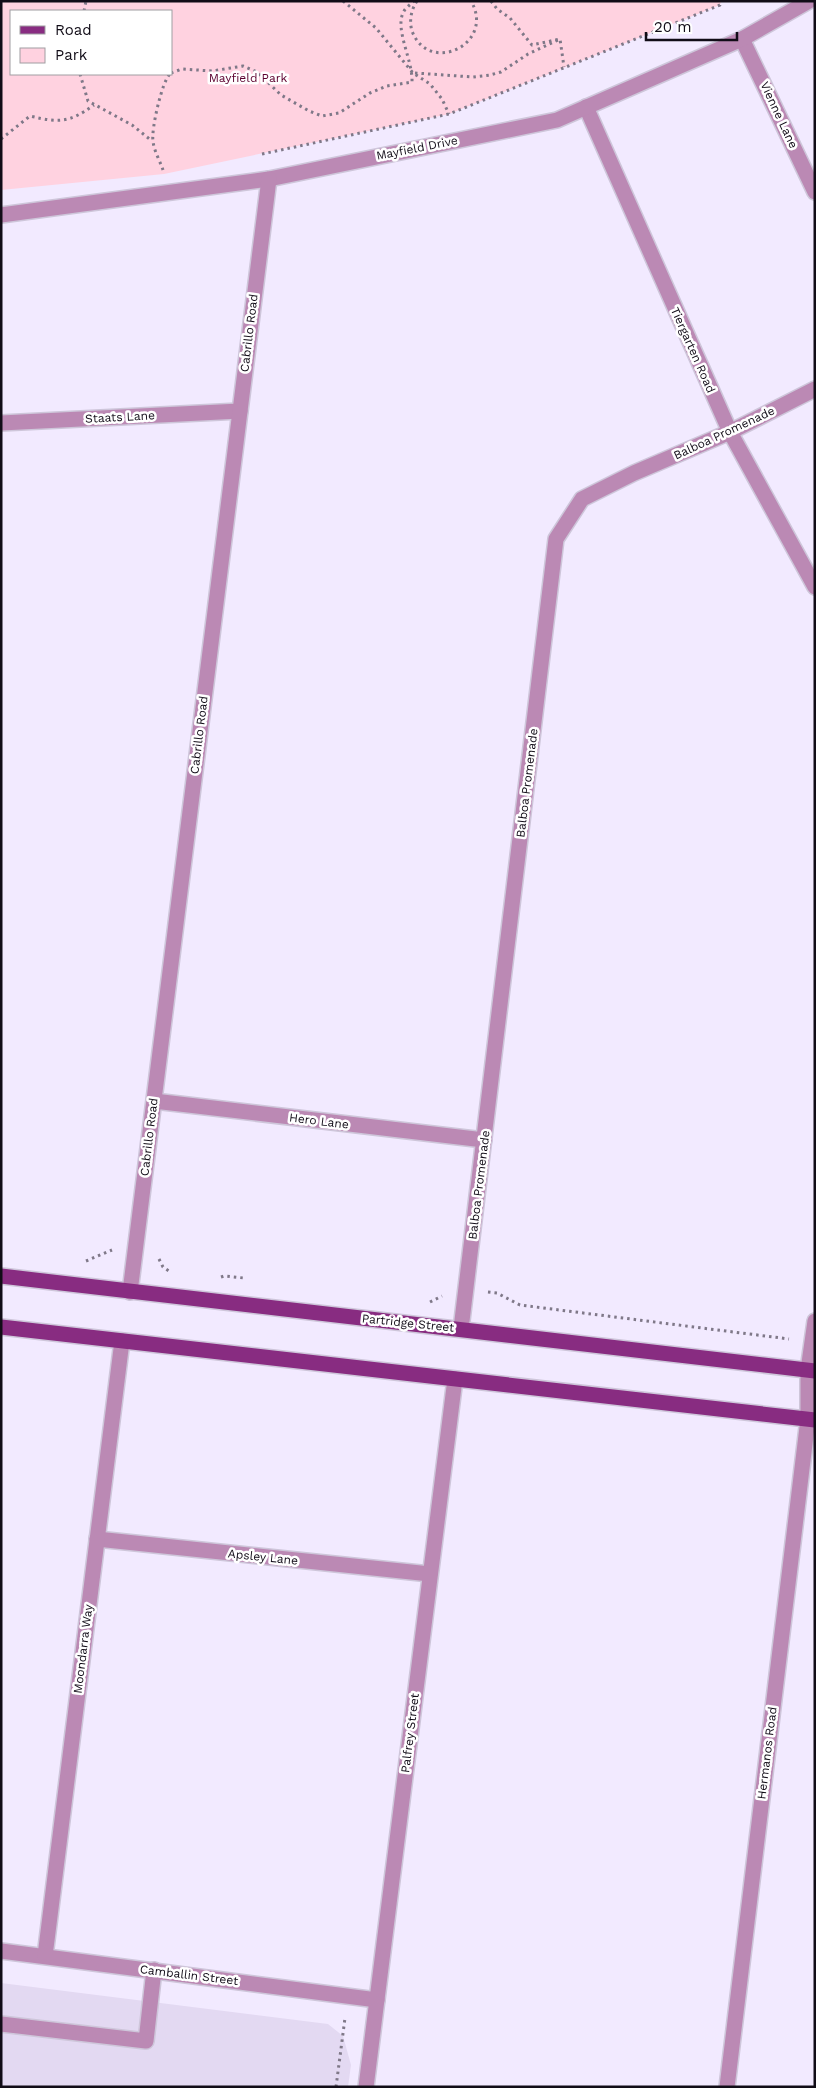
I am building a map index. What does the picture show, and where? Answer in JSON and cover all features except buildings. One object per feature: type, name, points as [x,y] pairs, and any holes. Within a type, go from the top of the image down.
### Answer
[{"type":"main road","name":"Partridge Street","points":[[1,1276],[811,1370]]},
{"type":"main road","points":[[1,1328],[811,1419]]},
{"type":"street","name":"Mayfield Drive","points":[[1,215],[269,179],[556,120],[742,39],[803,3]]},
{"type":"street","name":"Vienne Lane","points":[[742,39],[815,192]]},
{"type":"street","name":"Tiergarten Road","points":[[586,107],[730,432],[815,587]]},
{"type":"street","name":"Cabrillo Road","points":[[130,1292],[269,179]]},
{"type":"street","name":"Balboa Promenade","points":[[461,1329],[556,539],[582,499],[634,473],[730,432],[815,389]]},
{"type":"street","name":"Staats Lane","points":[[1,423],[240,411]]},
{"type":"street","name":"Hero Lane","points":[[154,1102],[484,1140]]},
{"type":"street","points":[[811,1419],[812,1342],[815,1321]]},
{"type":"street","name":"Moondarra Way","points":[[45,1956],[122,1341]]},
{"type":"street","name":"Palfrey Street","points":[[366,2087],[455,1379]]},
{"type":"street","name":"Hermanos Road","points":[[727,2087],[811,1419]]},
{"type":"street","name":"Apsley Lane","points":[[97,1539],[430,1574]]},
{"type":"street","name":"Camballin Street","points":[[1,1951],[377,2000]]},
{"type":"street","points":[[1,2024],[146,2041],[154,1970]]},
{"type":"path","points":[[342,1],[376,28],[412,73],[430,84],[442,99],[450,114]]},
{"type":"path","points":[[172,72],[182,69],[212,71],[243,66],[257,72],[280,95],[309,111],[322,116],[339,114],[370,93],[388,86],[412,82],[412,73],[400,23],[404,11],[415,1]]},
{"type":"path","points":[[415,1],[410,25],[414,36],[430,50],[440,53],[452,52],[470,40],[475,30],[477,19],[475,8],[471,1]]},
{"type":"path","points":[[491,1],[497,9],[510,18],[532,45],[560,39]]},
{"type":"path","points":[[258,155],[450,114],[720,4],[721,1]]},
{"type":"path","points":[[412,73],[473,77],[490,75],[501,72],[528,54],[560,39]]},
{"type":"path","points":[[560,39],[564,67]]},
{"type":"path","points":[[80,75],[84,94],[88,101],[132,125],[153,141]]},
{"type":"path","points":[[164,174],[153,141],[153,126],[164,82],[169,75]]},
{"type":"path","points":[[1,139],[30,116],[56,122],[73,118],[94,105]]},
{"type":"path","points":[[84,1262],[108,1250],[156,1253],[163,1267],[176,1275]]},
{"type":"path","points":[[218,1279],[224,1276],[253,1280]]},
{"type":"path","points":[[424,1305],[453,1288],[497,1293],[520,1305],[812,1342]]},
{"type":"path","points":[[336,2016],[346,2018],[336,2087]]},
{"type":"shaded area","points":[[1,1983],[328,2024],[343,2036],[351,2065],[348,2087],[1,2087]]},
{"type":"green space","name":"Mayfield Park","points":[[1,1],[721,1],[720,5],[449,114],[164,174],[1,190]]}]
